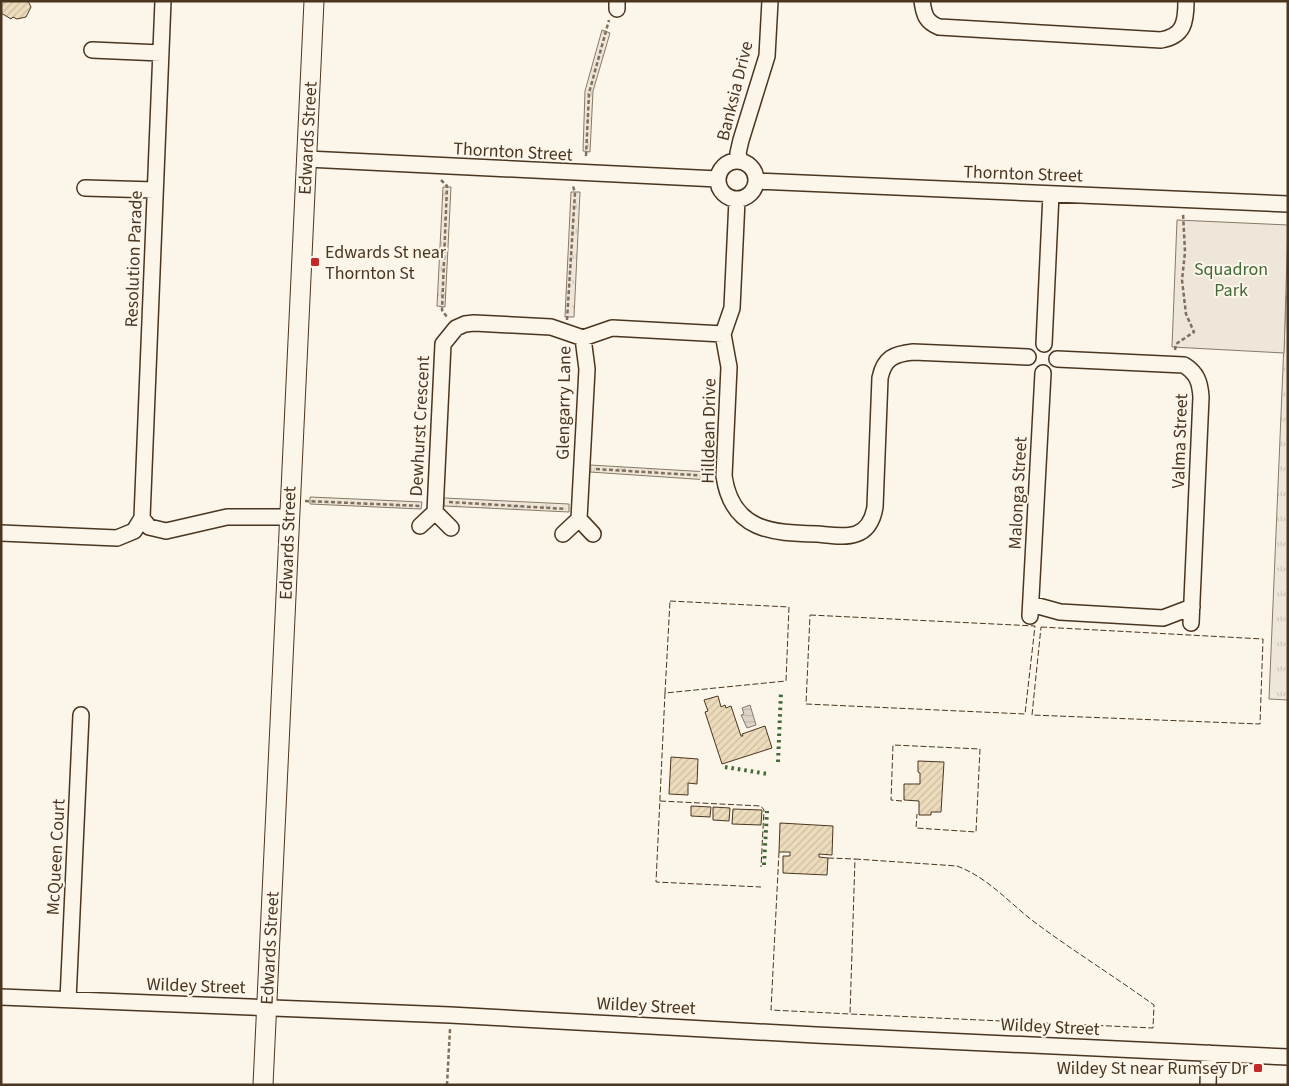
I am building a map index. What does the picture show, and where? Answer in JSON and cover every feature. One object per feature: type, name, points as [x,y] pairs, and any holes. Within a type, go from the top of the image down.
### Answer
[{"type":"main road","name":"Edwards Street","points":[[264,1085],[314,1]]},
{"type":"street","name":"Resolution Parade","points":[[142,518],[163,1]]},
{"type":"street","name":"Banksia Drive","points":[[740,161],[738,153],[741,140],[767,56],[770,1]]},
{"type":"street","points":[[922,1],[925,16],[930,23],[939,27],[1161,40],[1170,38],[1178,33],[1183,26],[1186,1]]},
{"type":"street","points":[[92,50],[161,53]]},
{"type":"street","name":"Thornton Street","points":[[307,160],[718,179]]},
{"type":"street","points":[[735,160],[750,166],[756,175],[757,181],[756,187],[748,196],[736,200],[725,195],[718,185],[718,179],[725,165],[735,160]]},
{"type":"street","name":"Thornton Street","points":[[757,181],[1288,204]]},
{"type":"street","points":[[84,188],[155,190]]},
{"type":"street","points":[[1044,344],[1051,194]]},
{"type":"street","name":"Hilldean Drive","points":[[736,200],[732,308],[723,334],[729,367],[724,476],[727,492],[737,510],[744,518],[763,529],[790,534],[856,534],[869,525],[873,516],[880,378],[886,362],[901,353],[913,352],[1028,357]]},
{"type":"street","points":[[456,328],[474,323],[551,327],[584,338]]},
{"type":"street","name":"Dewhurst Crescent","points":[[420,526],[435,512],[442,351],[443,344],[456,328]]},
{"type":"street","name":"Glengarry Lane","points":[[579,519],[587,368],[584,338],[612,328],[723,334]]},
{"type":"street","points":[[1044,344],[1055,350],[1057,359],[1054,367],[1042,373],[1032,368],[1028,357],[1035,346],[1044,344]]},
{"type":"street","name":"Valma Street","points":[[1031,610],[1164,618],[1191,615],[1202,397],[1198,379],[1194,373],[1184,366],[1174,364],[1057,359]]},
{"type":"street","name":"Malonga Street","points":[[1031,610],[1042,373]]},
{"type":"street","name":"Dewhurst Crescent","points":[[435,512],[451,528]]},
{"type":"street","points":[[1,533],[118,538],[134,531],[142,518],[149,527],[166,531],[227,517],[289,517]]},
{"type":"street","points":[[563,534],[579,519],[593,534]]},
{"type":"street","name":"McQueen Court","points":[[68,1000],[81,716]]},
{"type":"street","name":"Wildey Street","points":[[1,997],[450,1015],[1288,1057]]},
{"type":"street","points":[[1208,1085],[1209,1054]]},
{"type":"path","points":[[586,156],[589,92],[608,22],[617,5]]},
{"type":"path","points":[[439,167],[440,179],[448,186],[442,310],[456,328]]},
{"type":"path","points":[[564,331],[569,315],[575,193],[571,180],[572,173]]},
{"type":"path","points":[[1174,364],[1176,344],[1194,332],[1186,314],[1182,280],[1185,252],[1184,199]]},
{"type":"path","points":[[582,468],[724,476]]},
{"type":"path","points":[[447,1085],[450,1015]]},
{"type":"green space","points":[[602,30],[610,33],[593,91],[590,152],[583,151],[585,91]]},
{"type":"green space","points":[[443,187],[451,187],[445,307],[437,306]]},
{"type":"green space","points":[[571,192],[580,192],[574,317],[565,317]]},
{"type":"green space","name":"Squadron Park","points":[[1177,220],[1288,225],[1284,353],[1172,347]]},
{"type":"green space","points":[[1286,296],[1288,296],[1288,700],[1269,699]]},
{"type":"green space","points":[[590,465],[709,472],[709,480],[590,472]]},
{"type":"green space","points":[[310,497],[422,502],[421,509],[310,504]]},
{"type":"green space","points":[[444,498],[569,504],[569,512],[444,506]]},
{"type":"shaded area","points":[[750,705],[756,725],[747,728],[741,715],[744,714],[742,708]]},
{"type":"building","points":[[1,1],[28,1],[31,7],[26,17],[17,19],[13,17],[11,19],[1,13]]},
{"type":"building","points":[[718,696],[721,707],[725,705],[726,708],[731,706],[741,736],[765,726],[772,748],[722,764],[705,712],[708,711],[704,700]]},
{"type":"building","points":[[671,757],[698,759],[697,784],[688,783],[688,795],[669,794]]},
{"type":"building","points":[[918,761],[944,762],[941,812],[931,812],[931,815],[919,815],[919,801],[904,800],[904,784],[920,784]]},
{"type":"building","points":[[691,806],[711,807],[710,817],[691,816]]},
{"type":"building","points":[[713,807],[730,808],[729,821],[713,820]]},
{"type":"building","points":[[733,809],[762,810],[761,825],[732,824]]},
{"type":"building","points":[[780,823],[833,826],[832,855],[819,854],[819,857],[828,858],[827,875],[783,873],[783,856],[790,856],[790,852],[779,852]]},
{"type":"hedge","points":[[778,762],[781,691]]},
{"type":"hedge","points":[[725,767],[768,774]]},
{"type":"hedge","points":[[764,865],[767,811]]},
{"type":"fence","points":[[670,601],[789,607],[786,681],[665,693],[670,601]]},
{"type":"fence","points":[[810,615],[1035,626],[1025,714],[806,704],[810,615]]},
{"type":"fence","points":[[1041,627],[1263,639],[1260,724],[1032,715],[1041,627]]},
{"type":"fence","points":[[665,693],[656,882],[761,887]]},
{"type":"fence","points":[[902,801],[891,800],[893,745],[980,749],[976,832],[916,828],[917,814]]},
{"type":"fence","points":[[660,801],[761,806],[764,810],[761,867]]},
{"type":"fence","points":[[779,852],[771,1010],[850,1014]]},
{"type":"fence","points":[[828,858],[855,859]]},
{"type":"fence","points":[[855,859],[957,866],[969,871],[989,884],[1051,934],[1154,1005],[1153,1028],[850,1014],[855,859]]},
{"type":"place","name":"Edwards St near Thornton St","points":[[315,262]]},
{"type":"place","name":"Wildey St near Rumsey Dr","points":[[1258,1068]]}]
